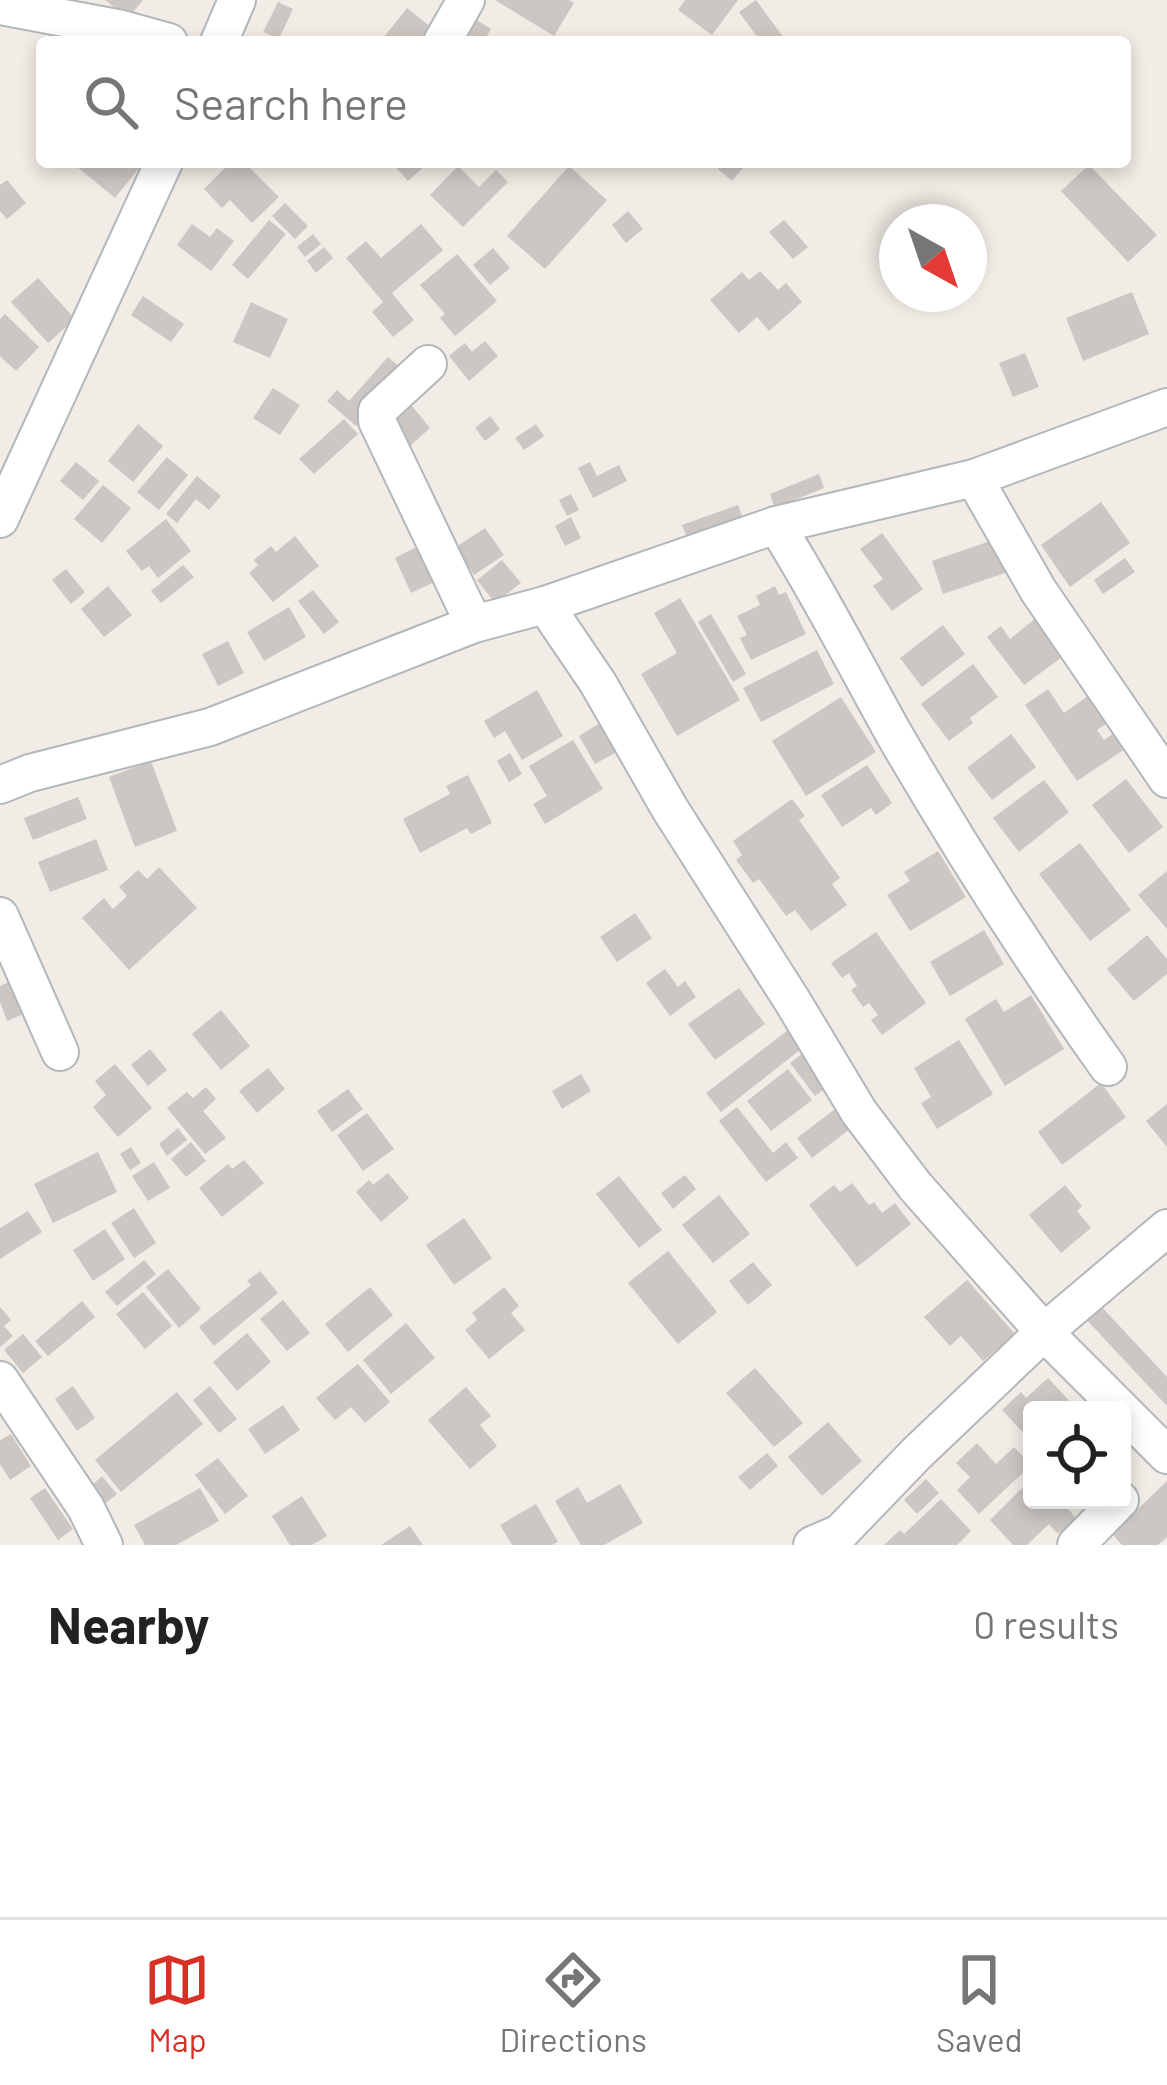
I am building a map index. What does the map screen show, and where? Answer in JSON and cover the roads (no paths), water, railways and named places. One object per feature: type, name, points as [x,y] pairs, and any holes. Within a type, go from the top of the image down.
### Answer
[{"type":"street","points":[[221,36],[236,0]]},
{"type":"street","points":[[445,36],[466,0]]},
{"type":"street","points":[[0,6],[147,36]]},
{"type":"street","points":[[0,519],[161,168]]},
{"type":"street","points":[[428,364],[376,411],[377,421],[474,624]]},
{"type":"street","points":[[0,785],[210,727],[474,624],[776,525],[974,478],[1167,407]]},
{"type":"street","points":[[974,478],[1038,590],[1167,779]]},
{"type":"street","points":[[776,525],[896,737],[1045,977],[1108,1067]]},
{"type":"street","points":[[545,604],[859,1112],[915,1186],[1043,1332],[1167,1454],[1131,1489]]},
{"type":"street","points":[[0,916],[60,1052]]},
{"type":"street","points":[[812,1545],[840,1533],[1043,1332],[1167,1228]]},
{"type":"street","points":[[0,1380],[86,1508],[104,1545]]},
{"type":"street","points":[[1076,1545],[1111,1509]]}]
